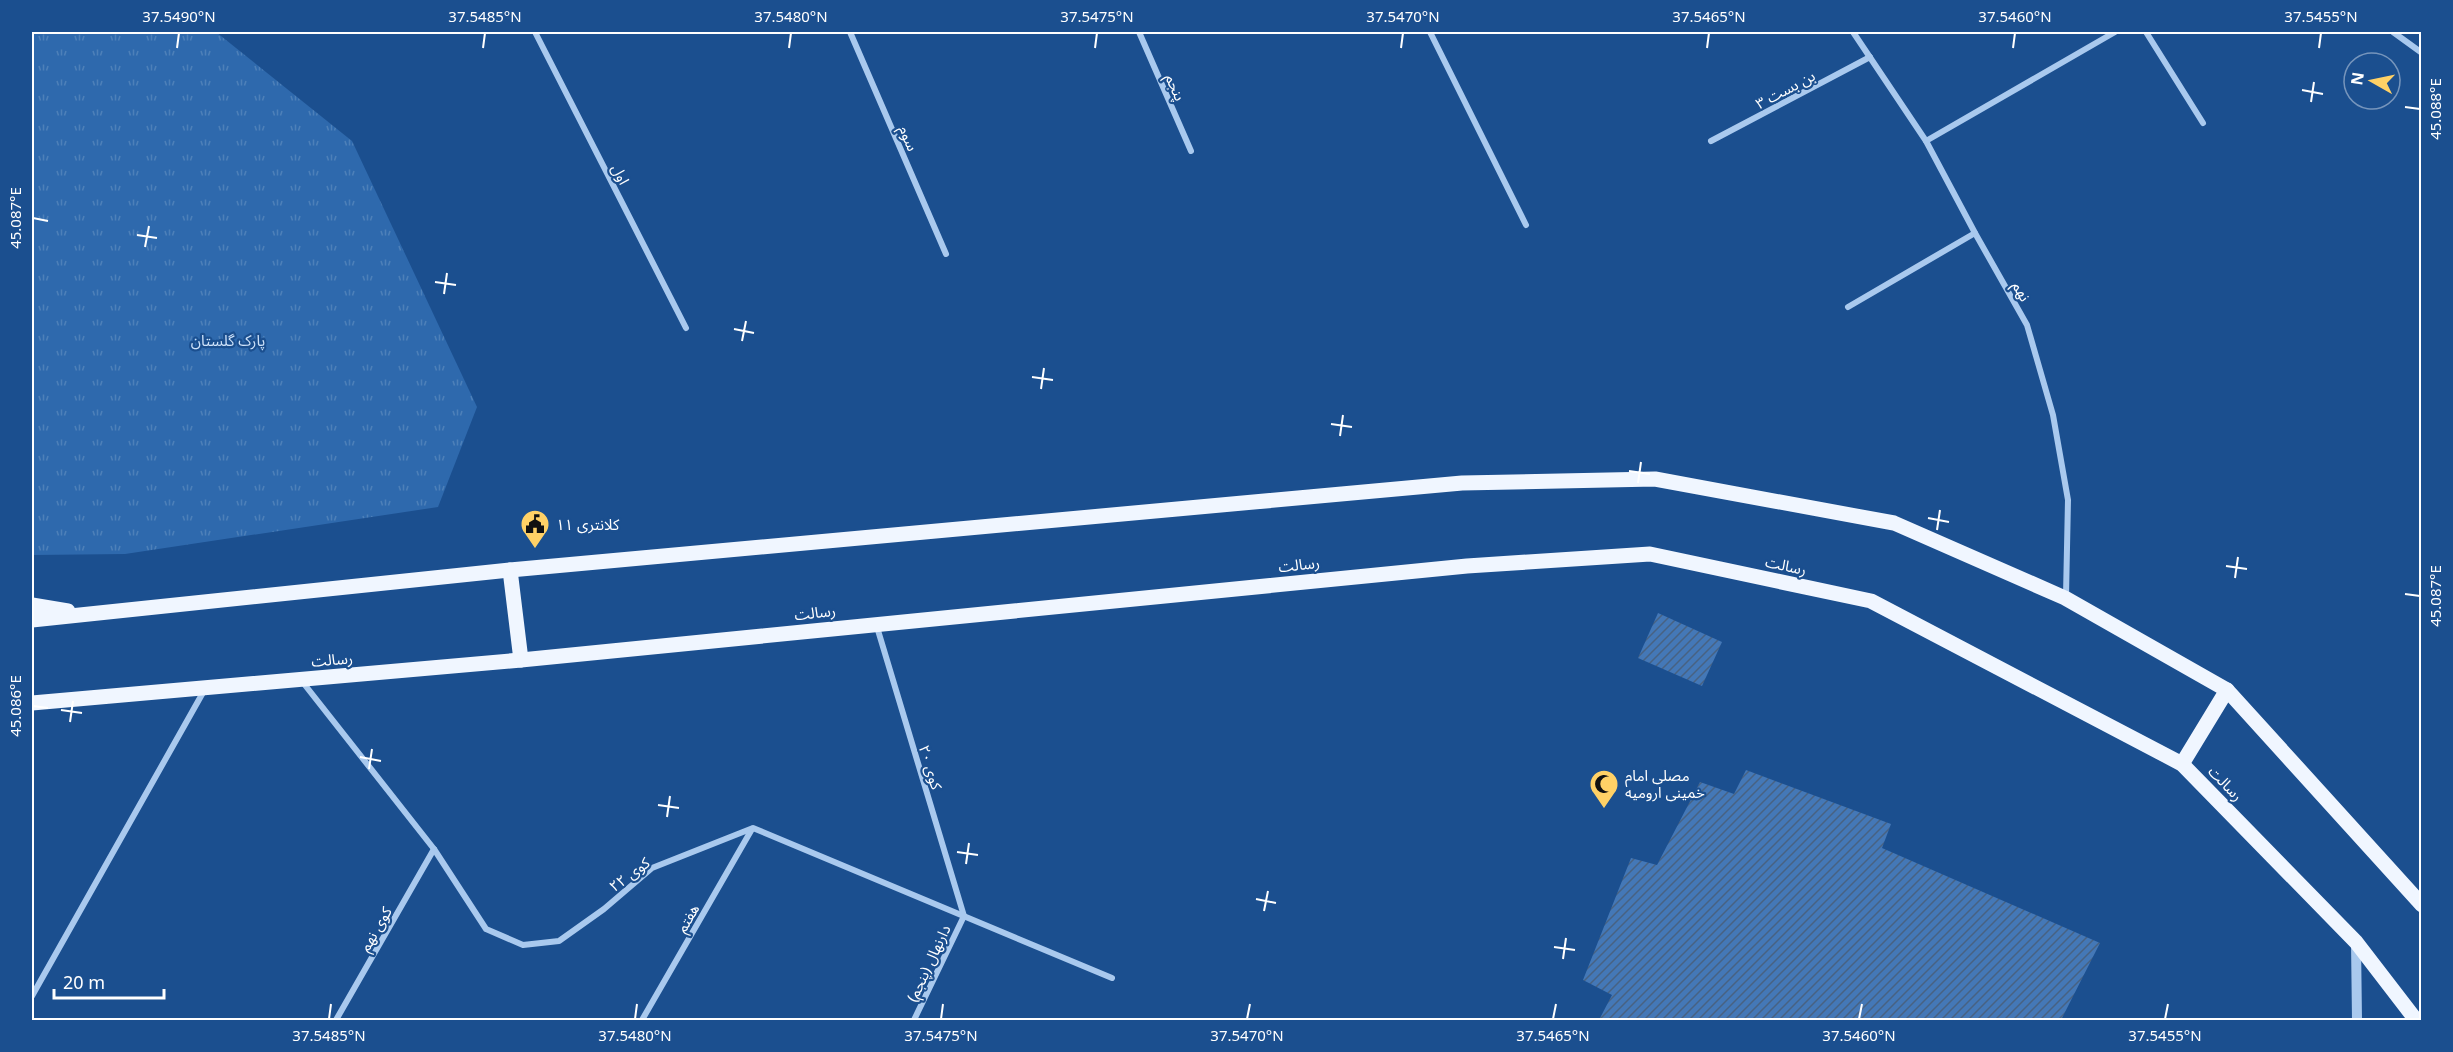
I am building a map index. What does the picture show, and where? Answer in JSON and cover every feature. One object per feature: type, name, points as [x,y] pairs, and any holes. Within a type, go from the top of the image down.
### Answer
[{"type":"main road","points":[[32,620],[510,570],[1462,483],[1655,479],[1894,523],[2066,598],[2227,690],[2421,905]]},
{"type":"main road","name":"رسالت","points":[[32,703],[521,660],[1467,566],[1650,554],[1871,602],[2182,764],[2356,942],[2416,1020]]},
{"type":"main road","points":[[510,570],[521,660]]},
{"type":"main road","points":[[32,605],[86,614]]},
{"type":"main road","points":[[2182,764],[2227,690]]},
{"type":"street","name":"اول","points":[[535,32],[686,327]]},
{"type":"street","name":"سوم","points":[[850,32],[946,254]]},
{"type":"street","name":"پنجم","points":[[1139,32],[1191,151]]},
{"type":"street","points":[[1430,32],[1526,225]]},
{"type":"street","name":"نهم","points":[[1853,32],[1926,141],[2027,325],[2053,416],[2068,500],[2066,598]]},
{"type":"street","points":[[1926,141],[2115,32]]},
{"type":"street","points":[[2146,32],[2202,123]]},
{"type":"street","points":[[2393,32],[2421,53]]},
{"type":"street","name":"بن بست ۳","points":[[1711,141],[1870,57]]},
{"type":"street","points":[[1848,307],[1975,233]]},
{"type":"street","name":"کوی ۲۰","points":[[876,624],[963,916]]},
{"type":"street","name":"کوی ۲۲","points":[[301,680],[434,849],[486,929],[523,945],[559,941],[603,909],[652,868],[753,828]]},
{"type":"street","points":[[32,996],[205,688]]},
{"type":"street","points":[[753,828],[1112,978]]},
{"type":"street","name":"هفتم","points":[[642,1020],[753,828]]},
{"type":"street","name":"کوی نهم","points":[[336,1020],[434,849]]},
{"type":"street","name":"دارنهال (پنجم)","points":[[914,1020],[963,916]]},
{"type":"street","points":[[2356,942],[2356,1020]]},
{"type":"green space","name":"پارک گلستان","points":[[32,32],[216,32],[352,141],[477,407],[438,507],[125,554],[32,555]]},
{"type":"building","points":[[1658,613],[1722,642],[1702,686],[1638,658]]},
{"type":"building","points":[[1746,770],[1891,824],[1882,848],[2100,943],[2061,1020],[1599,1020],[1612,995],[1583,980],[1631,858],[1657,865],[1700,782],[1734,794]]},
{"type":"place","name":"کلانتری ۱۱","points":[[535,550]]},
{"type":"place","name":"مصلی امام خمینی ارومیه","points":[[1604,810]]}]
